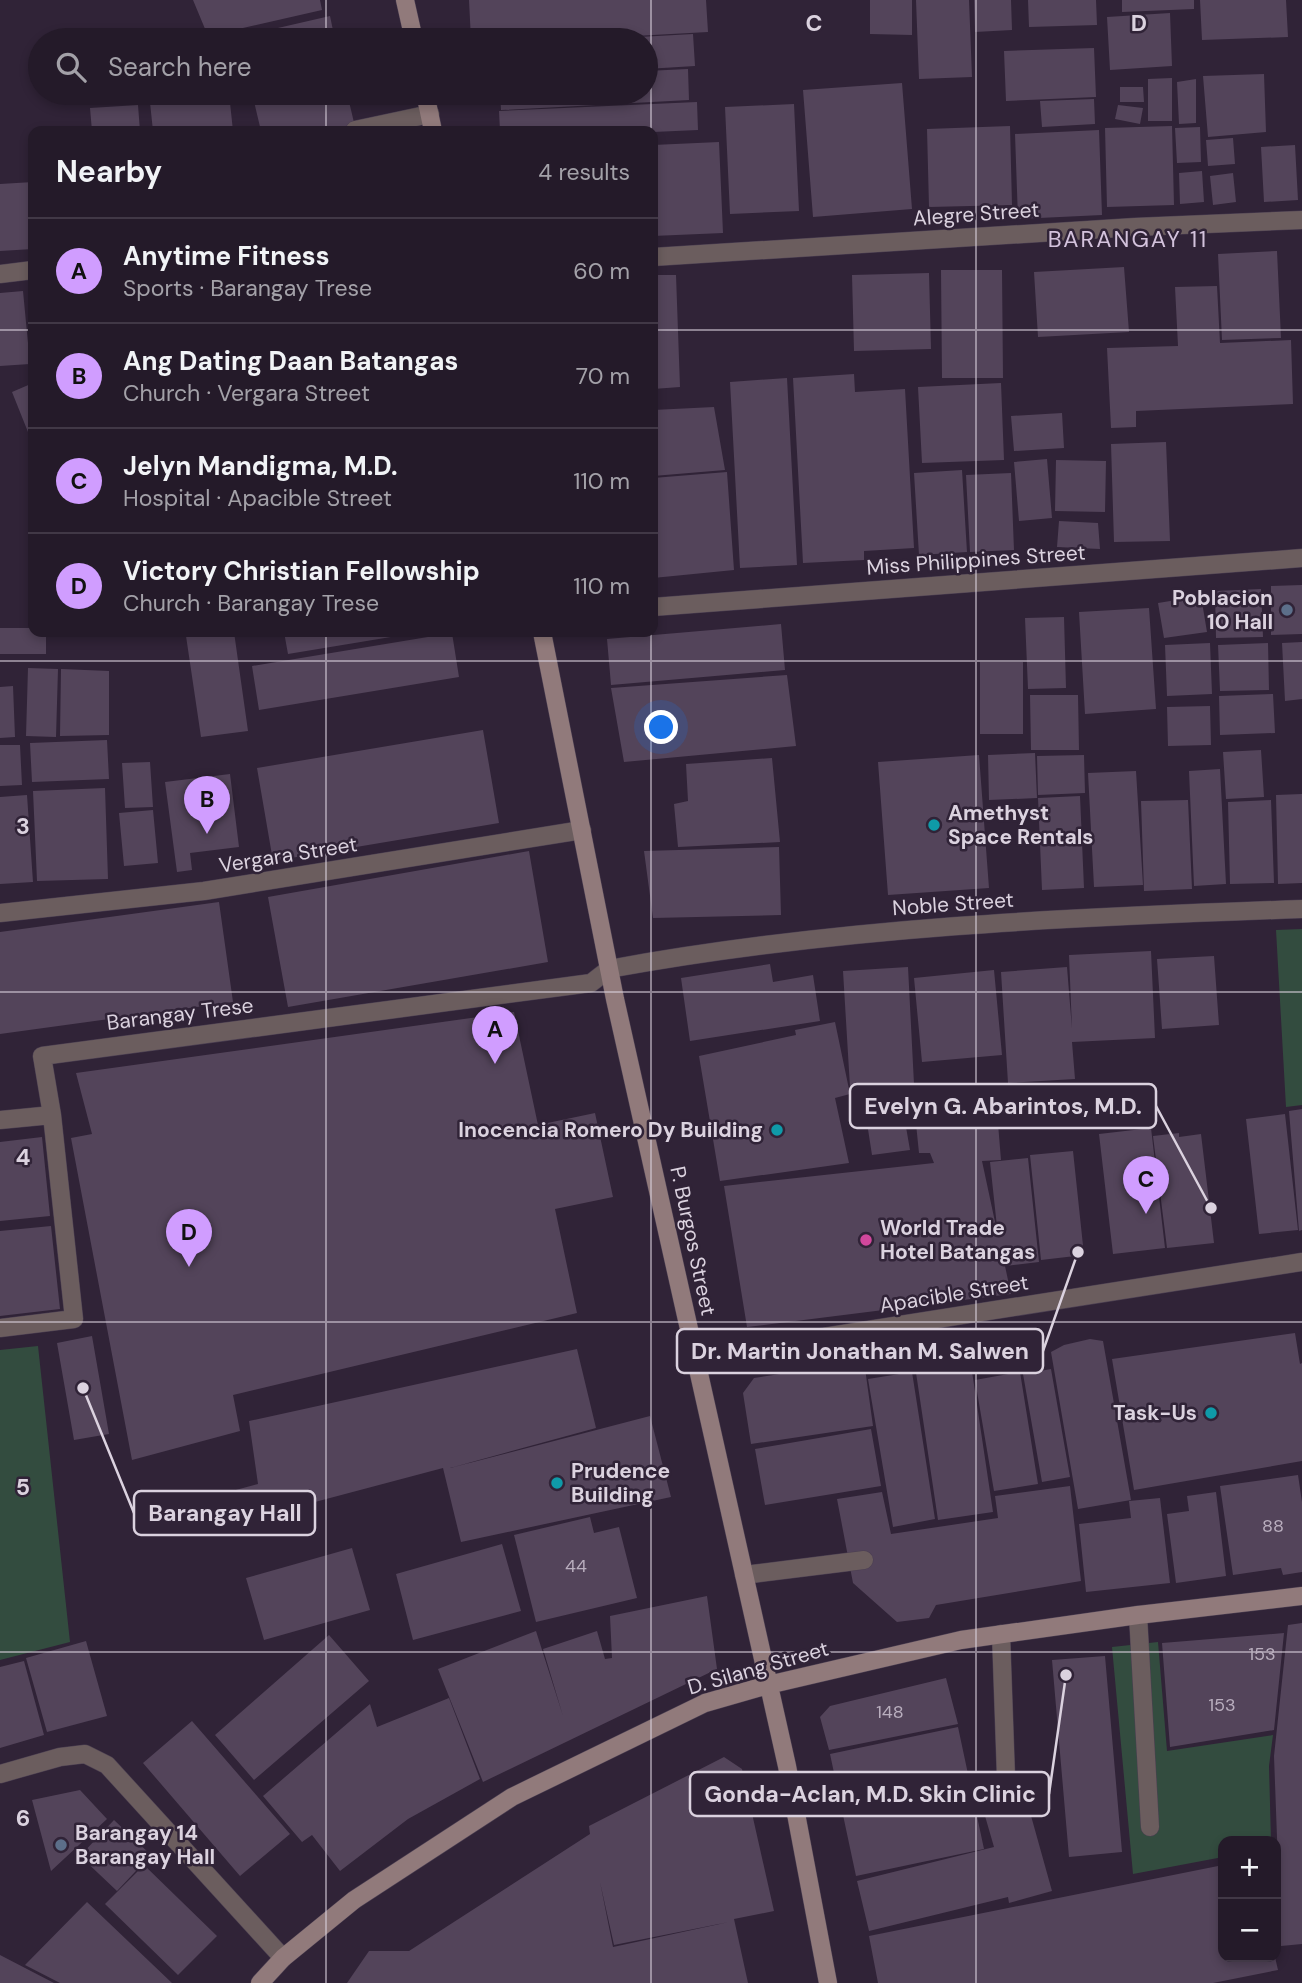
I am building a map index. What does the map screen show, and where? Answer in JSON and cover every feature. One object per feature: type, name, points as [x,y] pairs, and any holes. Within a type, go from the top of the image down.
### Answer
[{"type":"main road","points":[[405,0],[411,28]]},
{"type":"main road","points":[[427,105],[431,123]]},
{"type":"main road","name":"P. Burgos Street","points":[[543,637],[609,969],[794,1805],[828,1983]]},
{"type":"main road","name":"D. Silang Street","points":[[260,1983],[283,1958],[354,1900],[512,1797],[705,1703],[768,1685],[961,1640],[1138,1615],[1302,1596]]},
{"type":"street","points":[[398,126],[431,123]]},
{"type":"street","name":"Alegre Street","points":[[658,257],[1135,227],[1302,220]]},
{"type":"street","points":[[0,274],[28,271]]},
{"type":"street","name":"Miss Philippines Street","points":[[658,607],[1302,558]]},
{"type":"street","name":"Vergara Street","points":[[0,913],[204,891],[582,830]]},
{"type":"street","name":"Noble Street","points":[[609,969],[689,954],[906,929],[1302,909]]},
{"type":"street","name":"Barangay Trese","points":[[0,1328],[74,1319],[52,1115],[42,1056],[592,983],[609,969]]},
{"type":"street","points":[[0,1120],[52,1115]]},
{"type":"street","name":"Apacible Street","points":[[695,1357],[1302,1262]]},
{"type":"street","points":[[744,1576],[864,1560]]},
{"type":"street","points":[[1138,1615],[1150,1827]]},
{"type":"street","points":[[1001,1634],[1006,1777]]},
{"type":"street","points":[[0,1774],[60,1757],[85,1754],[107,1765],[283,1958]]},
{"type":"green space","points":[[1302,929],[1302,1105],[1286,1107],[1276,930]]},
{"type":"green space","points":[[38,1346],[70,1642],[0,1660],[0,1350]]},
{"type":"green space","points":[[1158,1642],[1167,1751],[1273,1735],[1269,1766],[1271,1836],[1218,1836],[1218,1858],[1133,1874],[1112,1647]]},
{"type":"building","points":[[193,0],[320,0],[322,10],[243,28],[205,28]]},
{"type":"building","points":[[469,0],[706,0],[708,32],[658,35],[658,28],[470,28]]},
{"type":"building","points":[[870,0],[912,0],[912,35],[870,34]]},
{"type":"building","points":[[916,0],[969,0],[972,77],[919,79]]},
{"type":"building","points":[[974,0],[1011,0],[1012,30],[975,32]]},
{"type":"building","points":[[1028,0],[1096,0],[1097,25],[1029,27]]},
{"type":"building","points":[[1122,0],[1194,0],[1194,9],[1122,12]]},
{"type":"building","points":[[1200,0],[1286,0],[1288,37],[1202,40]]},
{"type":"building","points":[[1170,13],[1172,66],[1110,70],[1107,17]]},
{"type":"building","points":[[330,16],[332,28],[278,28]]},
{"type":"building","points":[[693,34],[695,66],[658,68],[658,36]]},
{"type":"building","points":[[1094,48],[1096,97],[1006,101],[1004,51]]},
{"type":"building","points":[[688,69],[689,100],[658,102],[658,70]]},
{"type":"building","points":[[1264,74],[1266,132],[1208,137],[1203,76]]},
{"type":"building","points":[[1172,78],[1172,121],[1148,121],[1148,79]]},
{"type":"building","points":[[1196,79],[1196,123],[1179,124],[1177,82]]},
{"type":"building","points":[[902,83],[912,209],[813,217],[803,90]]},
{"type":"building","points":[[1120,87],[1143,87],[1144,102],[1120,102]]},
{"type":"building","points":[[1094,99],[1095,124],[1042,127],[1040,101]]},
{"type":"building","points":[[697,102],[698,130],[658,132],[658,126],[500,126],[499,111]]},
{"type":"building","points":[[794,104],[799,211],[730,214],[725,107]]},
{"type":"building","points":[[138,105],[140,126],[92,126],[90,108]]},
{"type":"building","points":[[150,105],[230,105],[232,126],[152,126]]},
{"type":"building","points":[[255,105],[350,105],[355,126],[260,126]]},
{"type":"building","points":[[501,105],[595,105],[501,110]]},
{"type":"building","points":[[1118,105],[1143,108],[1140,124],[1115,119]]},
{"type":"building","points":[[1010,126],[1012,205],[929,207],[927,129]]},
{"type":"building","points":[[1172,126],[1174,205],[1107,207],[1105,128]]},
{"type":"building","points":[[1200,127],[1201,162],[1177,163],[1175,128]]},
{"type":"building","points":[[1099,130],[1102,215],[1018,219],[1015,134]]},
{"type":"building","points":[[1233,138],[1235,164],[1208,166],[1206,140]]},
{"type":"building","points":[[719,142],[723,233],[658,236],[658,145]]},
{"type":"building","points":[[1295,145],[1298,200],[1264,202],[1261,147]]},
{"type":"building","points":[[1202,171],[1204,202],[1180,204],[1179,173]]},
{"type":"building","points":[[1233,173],[1236,202],[1213,205],[1210,176]]},
{"type":"building","points":[[28,182],[28,249],[0,251],[0,184]]},
{"type":"building","points":[[1277,251],[1281,338],[1222,340],[1218,254]]},
{"type":"building","points":[[1124,267],[1129,332],[1038,337],[1034,272]]},
{"type":"building","points":[[941,270],[1002,270],[1003,378],[942,378]]},
{"type":"building","points":[[929,273],[931,349],[854,351],[852,275]]},
{"type":"building","points":[[658,275],[676,275],[680,387],[658,389]]},
{"type":"building","points":[[1217,286],[1220,343],[1291,340],[1293,404],[1136,411],[1136,427],[1111,428],[1107,348],[1178,346],[1175,287]]},
{"type":"building","points":[[23,291],[28,364],[0,366],[0,293]]},
{"type":"building","points":[[854,374],[855,392],[905,389],[914,548],[864,551],[864,560],[803,563],[793,378]]},
{"type":"building","points":[[787,378],[797,565],[740,568],[730,382]]},
{"type":"building","points":[[1001,383],[1004,460],[922,463],[918,387]]},
{"type":"building","points":[[28,385],[28,432],[12,392]]},
{"type":"building","points":[[714,407],[725,470],[658,476],[658,410]]},
{"type":"building","points":[[1062,413],[1064,448],[1014,451],[1011,416]]},
{"type":"building","points":[[1166,442],[1170,541],[1114,542],[1111,444]]},
{"type":"building","points":[[1047,459],[1052,518],[1019,521],[1014,462]]},
{"type":"building","points":[[1056,460],[1106,461],[1105,512],[1055,511]]},
{"type":"building","points":[[962,470],[967,552],[919,555],[914,473]]},
{"type":"building","points":[[727,472],[734,570],[658,578],[658,478]]},
{"type":"building","points":[[1011,473],[1014,550],[970,552],[966,475]]},
{"type":"building","points":[[1059,521],[1098,523],[1100,549],[1057,547]]},
{"type":"building","name":"Poblacion 10 Hall","points":[[1302,585],[1302,634],[1271,635],[1271,586]]},
{"type":"building","points":[[1261,589],[1263,637],[1216,638],[1215,591]]},
{"type":"building","points":[[1201,596],[1207,632],[1164,638],[1158,603]]},
{"type":"building","points":[[1149,608],[1156,709],[1085,714],[1079,612]]},
{"type":"building","points":[[1064,617],[1066,688],[1028,689],[1025,618]]},
{"type":"building","points":[[781,624],[785,670],[611,685],[607,639],[658,637],[658,635]]},
{"type":"building","points":[[0,628],[28,628],[28,637],[46,637],[46,654],[0,654]]},
{"type":"building","points":[[186,637],[235,637],[248,731],[201,737]]},
{"type":"building","points":[[285,637],[391,637],[288,654]]},
{"type":"building","points":[[428,637],[453,637],[459,677],[259,710],[252,666]]},
{"type":"building","points":[[1302,642],[1302,699],[1285,701],[1282,643]]},
{"type":"building","points":[[1210,643],[1212,694],[1167,696],[1165,645]]},
{"type":"building","points":[[1268,643],[1269,690],[1220,691],[1218,645]]},
{"type":"building","points":[[980,662],[1023,662],[1023,734],[980,734]]},
{"type":"building","points":[[28,668],[58,669],[56,737],[26,736]]},
{"type":"building","points":[[61,669],[109,671],[109,735],[60,736]]},
{"type":"building","points":[[787,675],[796,746],[624,762],[611,688]]},
{"type":"building","points":[[13,686],[15,737],[0,738],[0,687]]},
{"type":"building","points":[[1273,694],[1275,733],[1220,735],[1219,696]]},
{"type":"building","points":[[1030,695],[1078,695],[1079,750],[1031,750]]},
{"type":"building","points":[[1210,706],[1211,745],[1168,746],[1167,707]]},
{"type":"building","points":[[483,730],[499,823],[273,861],[257,768]]},
{"type":"building","points":[[107,740],[109,779],[32,782],[30,743]]},
{"type":"building","points":[[0,745],[20,745],[22,785],[0,786]]},
{"type":"building","points":[[1261,750],[1264,797],[1226,799],[1223,752]]},
{"type":"building","points":[[1035,753],[1037,798],[989,800],[988,755]]},
{"type":"building","name":"Amethyst Space Rentals","points":[[979,755],[989,888],[888,895],[878,762]]},
{"type":"building","points":[[1084,755],[1085,793],[1038,795],[1037,756]]},
{"type":"building","points":[[772,758],[780,842],[678,847],[674,804],[688,801],[686,764]]},
{"type":"building","points":[[150,762],[153,807],[125,808],[122,763]]},
{"type":"building","points":[[1220,769],[1226,884],[1194,886],[1189,771]]},
{"type":"building","points":[[1136,771],[1143,885],[1094,887],[1088,773]]},
{"type":"building","points":[[230,774],[239,847],[190,853],[192,870],[177,872],[165,782]]},
{"type":"building","points":[[105,788],[108,879],[37,881],[33,791]]},
{"type":"building","points":[[1302,794],[1302,883],[1278,884],[1276,795]]},
{"type":"building","points":[[27,795],[33,882],[0,884],[0,797]]},
{"type":"building","points":[[1080,796],[1084,888],[1042,890],[1038,798]]},
{"type":"building","points":[[1188,800],[1192,889],[1144,891],[1141,801]]},
{"type":"building","points":[[1271,800],[1274,883],[1230,884],[1228,802]]},
{"type":"building","points":[[153,810],[158,863],[124,866],[119,813]]},
{"type":"building","points":[[779,847],[781,915],[653,918],[644,851]]},
{"type":"building","points":[[529,851],[548,962],[288,1007],[268,897]]},
{"type":"building","points":[[219,902],[233,1002],[0,1034],[0,932]]},
{"type":"building","points":[[1151,951],[1155,1038],[1072,1042],[1075,1079],[1008,1083],[1001,972],[1067,967],[1072,1029],[1069,955]]},
{"type":"building","points":[[1214,956],[1219,1025],[1162,1029],[1157,959]]},
{"type":"building","points":[[770,964],[773,982],[813,975],[820,1021],[690,1041],[681,978]]},
{"type":"building","points":[[908,967],[914,1084],[850,1087],[843,971]]},
{"type":"building","points":[[994,970],[1002,1055],[922,1062],[914,978]]},
{"type":"building","points":[[514,1012],[538,1125],[595,1113],[613,1197],[555,1209],[577,1313],[233,1395],[240,1431],[132,1460],[71,1138],[92,1134],[76,1073]]},
{"type":"building","name":"Inocencia Romero Dy Building","points":[[835,1022],[850,1094],[835,1098],[849,1163],[720,1181],[699,1056],[796,1035],[795,1030]]},
{"type":"building","name":"World Trade Hotel Batangas","points":[[912,1085],[995,1087],[1001,1160],[982,1161],[998,1236],[990,1162],[1028,1158],[1039,1262],[1005,1266],[1011,1294],[747,1327],[724,1186],[934,1163],[930,1153],[919,1153]]},
{"type":"building","points":[[902,1104],[910,1150],[872,1155],[865,1110]]},
{"type":"building","points":[[1302,1109],[1302,1230],[1299,1231],[1289,1111]]},
{"type":"building","points":[[1285,1114],[1298,1230],[1259,1234],[1246,1119]]},
{"type":"building","points":[[1151,1128],[1165,1248],[1113,1254],[1099,1134]]},
{"type":"building","points":[[1179,1133],[1179,1137],[1201,1134],[1214,1243],[1167,1248],[1153,1136]]},
{"type":"building","points":[[42,1137],[50,1216],[0,1221],[0,1142]]},
{"type":"building","points":[[1073,1151],[1084,1255],[1041,1260],[1030,1155]]},
{"type":"building","points":[[51,1226],[60,1309],[0,1316],[0,1231]]},
{"type":"building","name":"Task-Us","points":[[1295,1333],[1300,1364],[1302,1363],[1302,1461],[1134,1490],[1112,1359]]},
{"type":"building","points":[[92,1336],[109,1434],[74,1440],[57,1343]]},
{"type":"building","points":[[1090,1339],[1103,1341],[1131,1500],[1078,1509],[1051,1352],[1064,1345]]},
{"type":"building","points":[[577,1349],[596,1428],[450,1468],[650,1416],[671,1497],[461,1542],[443,1468],[266,1515],[208,1534],[199,1500],[258,1484],[249,1421]]},
{"type":"building","points":[[970,1358],[993,1512],[938,1520],[915,1366]]},
{"type":"building","points":[[864,1361],[873,1426],[751,1444],[743,1393],[754,1378]]},
{"type":"building","points":[[1051,1369],[1070,1477],[1042,1482],[1023,1374]]},
{"type":"building","points":[[912,1372],[935,1519],[893,1527],[868,1379]]},
{"type":"building","points":[[1020,1372],[1038,1484],[994,1491],[975,1380]]},
{"type":"building","points":[[871,1429],[881,1486],[765,1505],[755,1449]]},
{"type":"building","points":[[1298,1475],[1302,1502],[1302,1572],[1283,1575],[1281,1568],[1233,1575],[1220,1486]]},
{"type":"building","points":[[1070,1486],[1081,1581],[936,1605],[929,1618],[897,1622],[853,1583],[837,1499],[882,1492],[891,1534],[998,1518],[995,1496]]},
{"type":"building","points":[[1216,1492],[1226,1576],[1176,1583],[1167,1514],[1189,1511],[1187,1496]]},
{"type":"building","points":[[1160,1498],[1170,1583],[1086,1592],[1079,1524],[1131,1518],[1129,1501]]},
{"type":"building","points":[[590,1517],[594,1533],[619,1527],[637,1598],[536,1622],[514,1535]]},
{"type":"building","points":[[502,1544],[521,1611],[413,1640],[396,1574]]},
{"type":"building","points":[[352,1548],[370,1610],[264,1640],[246,1578]]},
{"type":"building","points":[[707,1596],[717,1669],[483,1782],[438,1669],[536,1631],[563,1716],[543,1649],[597,1631],[605,1659],[612,1658],[610,1616]]},
{"type":"building","points":[[1302,1623],[1302,1944],[1281,1946],[1281,1836],[1277,1836],[1274,1756],[1288,1625]]},
{"type":"building","points":[[1284,1633],[1274,1730],[1170,1747],[1162,1643]]},
{"type":"building","points":[[329,1635],[369,1681],[254,1780],[215,1735]]},
{"type":"building","points":[[86,1641],[107,1716],[47,1732],[26,1658]]},
{"type":"building","points":[[1105,1656],[1122,1852],[1069,1857],[1052,1660]]},
{"type":"building","points":[[24,1661],[44,1735],[0,1748],[0,1667]]},
{"type":"building","points":[[946,1678],[958,1724],[829,1750],[820,1717],[830,1706]]},
{"type":"building","points":[[449,1698],[480,1779],[408,1819],[340,1871],[312,1835],[302,1842],[263,1796],[370,1704],[377,1727]]},
{"type":"building","points":[[192,1721],[290,1834],[240,1876],[143,1763]]},
{"type":"building","points":[[958,1727],[984,1849],[856,1876],[830,1754]]},
{"type":"building","points":[[724,1757],[742,1769],[774,1911],[734,1919],[748,1983],[347,1983],[369,1951],[409,1951],[590,1834],[589,1826]],"holes":[[[600,1882],[614,1945],[729,1922],[613,1947]]]},
{"type":"building","name":"Barangay 14 Barangay Hall","points":[[80,1790],[107,1819],[51,1871],[32,1800]]},
{"type":"building","points":[[1028,1805],[1052,1891],[1009,1903],[1008,1897],[869,1931],[857,1881],[994,1847],[985,1816]]},
{"type":"building","points":[[114,1820],[151,1855],[117,1891],[80,1856]]},
{"type":"building","points":[[144,1865],[217,1936],[178,1975],[105,1904]]},
{"type":"building","points":[[1218,1866],[1218,1962],[1276,1962],[1278,1970],[1213,1983],[878,1983],[869,1936]]},
{"type":"building","points":[[87,1902],[172,1983],[60,1983],[25,1965]]},
{"type":"building","points":[[0,1955],[54,1983],[0,1983]]},
{"type":"place","name":"Poblacion 10 Hall","points":[[1287,610]]},
{"type":"place","name":"Amethyst Space Rentals","points":[[934,825]]},
{"type":"place","name":"Ang Dating Daan Batangas","points":[[207,834]]},
{"type":"place","name":"Anytime Fitness","points":[[495,1064]]},
{"type":"place","name":"Inocencia Romero Dy Building","points":[[777,1130]]},
{"type":"place","name":"Evelyn G. Abarintos, M.D.","points":[[1211,1208]]},
{"type":"place","name":"Jelyn Mandigma, M.D.","points":[[1146,1214]]},
{"type":"place","name":"World Trade Hotel Batangas","points":[[866,1240]]},
{"type":"place","name":"Dr. Martin Jonathan M. Salwen","points":[[1078,1252]]},
{"type":"place","name":"Victory Christian Fellowship","points":[[189,1267]]},
{"type":"place","name":"Barangay Hall","points":[[83,1388]]},
{"type":"place","name":"Task-Us","points":[[1211,1413]]},
{"type":"place","name":"Prudence Building","points":[[557,1483]]},
{"type":"place","name":"Gonda-Aclan, M.D. Skin Clinic","points":[[1066,1675]]},
{"type":"place","name":"Barangay 14 Barangay Hall","points":[[61,1845]]},
{"type":"district","name":"BARANGAY 11","points":[[1128,239]]}]
